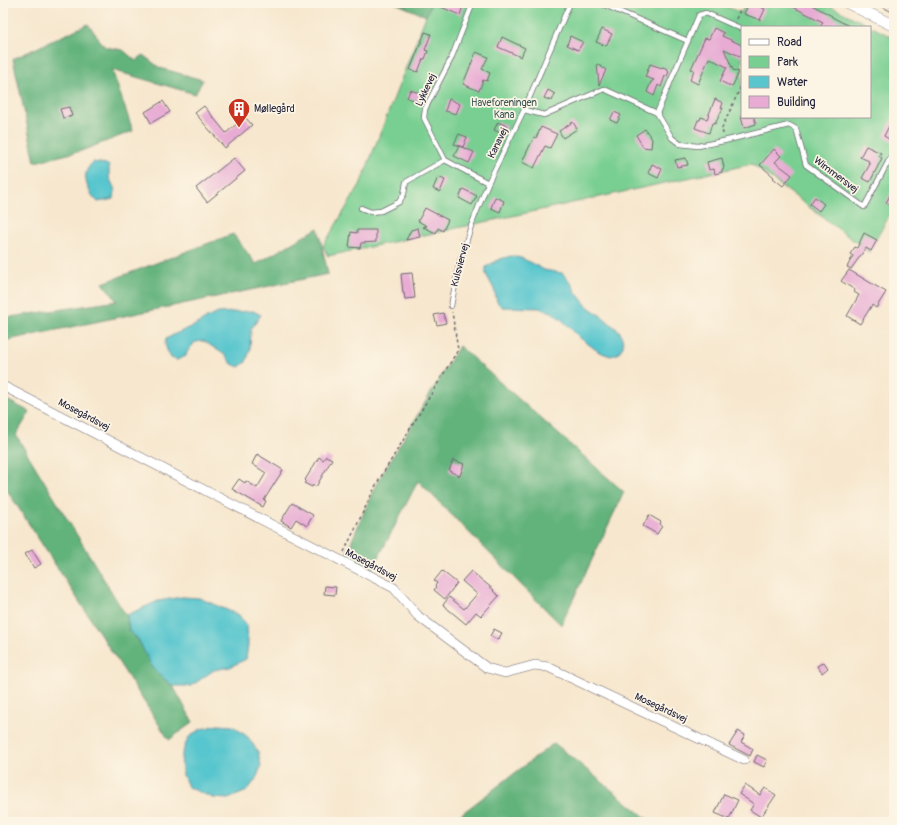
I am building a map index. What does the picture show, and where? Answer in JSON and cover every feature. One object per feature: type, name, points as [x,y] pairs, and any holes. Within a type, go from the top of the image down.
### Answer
[{"type":"street","points":[[848,3],[894,26]]},
{"type":"street","name":"Mosegårdsvej","points":[[3,386],[394,588],[418,616],[487,668],[505,673],[535,665],[548,667],[744,760]]},
{"type":"lane","name":"Lykkevej","points":[[445,160],[424,118],[425,109],[451,59],[474,3]]},
{"type":"lane","name":"Kanavej","points":[[471,226],[488,183],[524,110],[570,3]]},
{"type":"lane","points":[[600,3],[688,41]]},
{"type":"lane","points":[[524,110],[544,115],[604,89],[657,113],[699,16],[706,13],[741,29]]},
{"type":"lane","name":"Wimmersvej","points":[[657,113],[672,138],[680,144],[698,146],[789,125],[796,129],[806,165],[864,207],[894,150]]},
{"type":"lane","points":[[361,208],[371,212],[381,211],[399,202],[404,194],[406,182],[445,160],[488,183]]},
{"type":"lane","name":"Kulsviervej","points":[[451,306],[459,265],[471,226]]},
{"type":"path","points":[[733,25],[743,3]]},
{"type":"path","points":[[724,141],[722,128],[741,86]]},
{"type":"path","points":[[340,561],[376,485],[458,350],[451,306]]},
{"type":"green space","points":[[395,3],[431,3],[426,16]]},
{"type":"green space","name":"Haveforeningen Kana","points":[[431,3],[719,3],[741,13],[746,3],[824,3],[870,26],[741,26],[741,118],[871,118],[871,26],[894,38],[894,207],[869,252],[752,164],[328,256],[323,246],[360,185]]},
{"type":"green space","points":[[88,24],[105,47],[123,50],[136,61],[143,55],[160,68],[203,80],[195,94],[112,70],[133,131],[81,151],[35,162],[13,59]]},
{"type":"green space","points":[[318,228],[328,274],[3,341],[3,318],[117,301],[103,283],[233,234],[256,264]]},
{"type":"green space","points":[[459,346],[624,492],[561,625],[418,481],[372,570],[345,557],[375,486]]},
{"type":"green space","points":[[3,398],[30,412],[16,435],[127,615],[129,631],[138,639],[158,674],[173,686],[193,722],[169,740],[3,484]]},
{"type":"green space","points":[[554,743],[651,822],[451,822]]},
{"type":"water","points":[[93,162],[106,164],[109,166],[109,177],[115,190],[114,199],[98,202],[91,193],[86,181],[86,173]]},
{"type":"water","points":[[511,256],[521,258],[544,270],[562,273],[587,306],[620,332],[623,347],[617,354],[611,356],[599,352],[579,337],[552,312],[539,308],[502,307],[497,302],[494,289],[486,274],[486,267],[500,259]]},
{"type":"water","points":[[253,311],[261,315],[251,329],[250,350],[246,362],[239,367],[232,364],[225,355],[204,341],[195,342],[187,352],[186,356],[177,360],[171,358],[165,344],[166,339],[218,313]]},
{"type":"water","points":[[182,597],[199,598],[239,615],[247,627],[248,644],[246,659],[230,667],[214,670],[191,686],[173,686],[158,674],[151,665],[138,639],[129,631],[127,615],[158,601]]},
{"type":"water","points":[[218,725],[233,726],[248,737],[258,752],[261,766],[256,779],[247,791],[228,799],[213,798],[188,787],[183,775],[181,757],[188,738],[201,729]]},
{"type":"building","points":[[431,3],[464,3],[460,15]]},
{"type":"building","points":[[749,3],[765,9],[760,20],[744,14]]},
{"type":"building","points":[[785,3],[808,3],[849,26],[821,26],[823,22]]},
{"type":"building","points":[[875,3],[894,3],[894,13]]},
{"type":"building","points":[[714,28],[724,33],[722,36],[741,45],[741,57],[724,49],[733,70],[739,72],[732,87],[720,81],[727,67],[709,58],[698,84],[690,80],[694,70],[691,69],[705,38],[709,39]]},
{"type":"building","points":[[602,29],[612,34],[606,46],[596,42]]},
{"type":"building","points":[[425,32],[431,34],[425,50],[428,51],[425,59],[423,59],[418,72],[410,70]]},
{"type":"building","points":[[570,36],[583,42],[578,50],[567,45]]},
{"type":"building","points":[[502,37],[525,48],[521,57],[498,47]]},
{"type":"building","points":[[476,52],[488,57],[482,69],[490,73],[487,81],[483,80],[479,91],[463,84]]},
{"type":"building","points":[[597,64],[606,70],[599,85]]},
{"type":"building","points":[[650,64],[666,68],[669,71],[667,77],[665,76],[661,87],[658,85],[654,96],[647,92],[651,82],[654,80],[645,77]]},
{"type":"building","points":[[410,90],[423,94],[420,102],[407,98]]},
{"type":"building","points":[[548,90],[555,94],[552,101],[544,98]]},
{"type":"building","points":[[449,99],[460,104],[456,114],[445,111]]},
{"type":"building","points":[[715,99],[723,103],[721,108],[723,108],[715,124],[712,123],[709,133],[695,128],[701,117],[707,119]]},
{"type":"building","points":[[163,101],[170,112],[151,123],[145,112]]},
{"type":"building","name":"Møllegård","points":[[204,106],[226,133],[245,117],[252,125],[225,148],[195,113]]},
{"type":"building","points":[[69,107],[72,116],[63,118],[60,109]]},
{"type":"building","points":[[614,112],[621,115],[617,123],[610,120]]},
{"type":"building","points":[[894,116],[894,142],[884,136]]},
{"type":"building","points":[[741,118],[754,118],[756,124],[744,128]]},
{"type":"building","points":[[498,122],[507,126],[503,134],[494,130]]},
{"type":"building","points":[[573,122],[577,129],[563,138],[559,131]]},
{"type":"building","points":[[541,127],[557,134],[550,148],[545,146],[534,168],[522,162],[534,137],[536,138]]},
{"type":"building","points":[[645,129],[652,139],[651,148],[643,147],[636,135]]},
{"type":"building","points":[[459,134],[467,137],[463,147],[454,144]]},
{"type":"building","points":[[459,146],[474,152],[469,163],[454,156]]},
{"type":"building","points":[[866,146],[881,153],[879,156],[882,158],[870,182],[862,178],[870,164],[868,163],[869,161],[860,157]]},
{"type":"building","points":[[774,149],[781,156],[775,162],[792,175],[783,186],[760,165]]},
{"type":"building","points":[[234,158],[245,171],[207,202],[196,188]]},
{"type":"building","points":[[686,158],[688,165],[677,167],[675,160]]},
{"type":"building","points":[[722,158],[724,168],[722,169],[722,172],[715,174],[714,169],[709,170],[707,162]]},
{"type":"building","points":[[652,164],[662,169],[658,178],[648,173]]},
{"type":"building","points":[[438,177],[445,180],[440,192],[433,189]]},
{"type":"building","points":[[894,187],[894,207],[886,203]]},
{"type":"building","points":[[463,189],[477,196],[472,205],[459,198]]},
{"type":"building","points":[[495,197],[504,201],[500,212],[491,208]]},
{"type":"building","points":[[815,197],[824,204],[819,211],[810,204]]},
{"type":"building","points":[[425,208],[448,220],[443,231],[438,228],[436,233],[423,227],[427,226],[418,221]]},
{"type":"building","points":[[418,228],[420,237],[406,240],[411,230]]},
{"type":"building","points":[[357,230],[376,230],[376,242],[361,243],[360,248],[349,247],[351,232],[357,233]]},
{"type":"building","points":[[864,233],[877,240],[871,251],[866,248],[851,269],[847,267],[853,256],[850,254],[855,247],[857,248]]},
{"type":"building","points":[[849,270],[886,292],[876,308],[872,305],[860,324],[847,316],[859,295],[854,292],[855,290],[841,281]]},
{"type":"building","points":[[412,273],[415,298],[405,299],[401,274]]},
{"type":"building","points":[[443,313],[446,323],[437,325],[434,315]]},
{"type":"building","points":[[257,454],[283,470],[264,500],[266,501],[263,507],[232,489],[239,479],[245,483],[246,481],[257,488],[266,473],[252,464]]},
{"type":"building","points":[[326,456],[332,459],[316,487],[313,485],[312,487],[304,483],[319,457],[323,460]]},
{"type":"building","points":[[453,460],[464,464],[460,476],[449,471]]},
{"type":"building","points":[[292,503],[313,515],[307,526],[296,519],[291,527],[281,521]]},
{"type":"building","points":[[649,515],[661,522],[660,524],[662,526],[657,534],[643,526]]},
{"type":"building","points":[[32,550],[41,564],[34,568],[25,554]]},
{"type":"building","points":[[442,571],[457,583],[445,599],[434,590],[437,583],[434,581]]},
{"type":"building","points":[[471,571],[499,596],[481,616],[476,612],[466,624],[443,605],[449,597],[464,609],[477,594],[462,581]]},
{"type":"building","points":[[325,586],[336,587],[335,595],[324,594]]},
{"type":"building","points":[[494,629],[502,633],[498,640],[490,636]]},
{"type":"building","points":[[824,662],[828,668],[822,673],[817,666]]},
{"type":"building","points":[[738,731],[745,735],[741,742],[753,749],[750,756],[729,745]]},
{"type":"building","points":[[757,755],[767,760],[764,767],[754,762]]},
{"type":"building","points":[[745,785],[760,795],[765,788],[776,795],[761,817],[750,810],[754,804],[739,794]]},
{"type":"building","points":[[724,794],[738,800],[729,819],[715,813]]},
{"type":"place","name":"Møllegård","points":[[239,128]]}]
